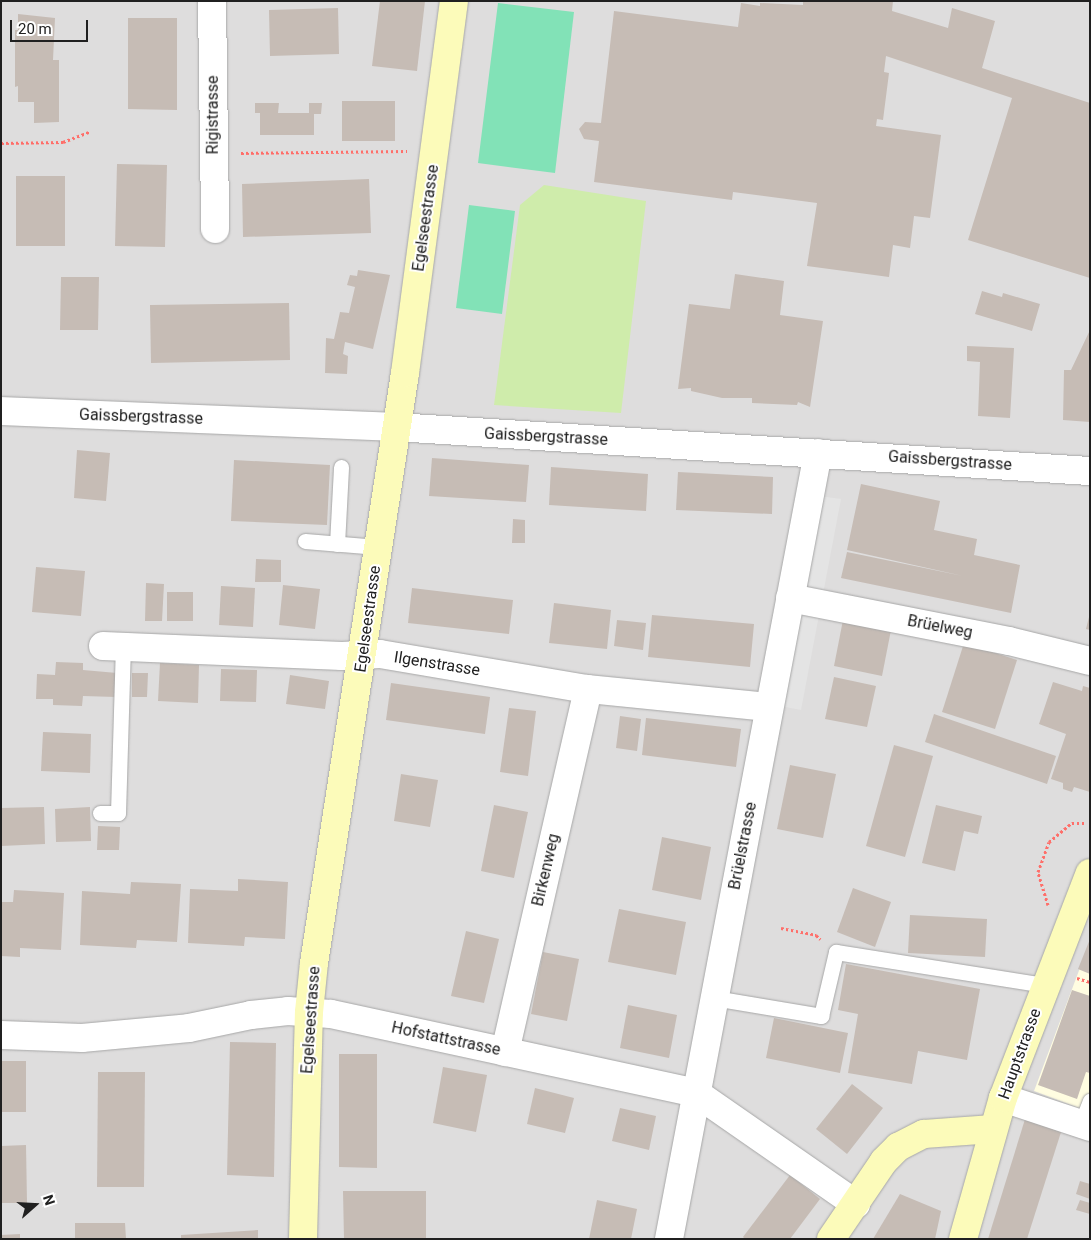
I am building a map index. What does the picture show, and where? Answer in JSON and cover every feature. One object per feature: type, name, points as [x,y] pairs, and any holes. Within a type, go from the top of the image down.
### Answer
[{"type":"main road","name":"Egelseestrasse","points":[[303,1239],[309,1012],[326,882],[396,427],[435,152],[454,1]]},
{"type":"main road","name":"Hauptstrasse","points":[[963,1239],[1003,1098],[1045,985],[1090,873]]},
{"type":"main road","points":[[831,1239],[884,1161],[910,1139],[924,1134],[993,1129]]},
{"type":"street","name":"Rigistrasse","points":[[212,1],[215,229]]},
{"type":"street","name":"Gaissbergstrasse","points":[[1,411],[396,427],[1090,471]]},
{"type":"street","name":"Brüelstrasse","points":[[669,1239],[818,454]]},
{"type":"street","name":"Brüelweg","points":[[790,598],[1009,641],[1090,661]]},
{"type":"street","name":"Ilgenstrasse","points":[[113,647],[362,656],[380,654],[588,688],[769,707]]},
{"type":"street","name":"Birkenweg","points":[[505,1052],[588,688]]},
{"type":"street","name":"Hofstattstrasse","points":[[1,1034],[82,1038],[188,1028],[251,1015],[309,1012],[331,1014],[696,1093],[856,1204]]},
{"type":"street","points":[[1003,1098],[1087,1118]]},
{"type":"lane","points":[[336,544],[341,467]]},
{"type":"lane","points":[[305,541],[378,546]]},
{"type":"lane","points":[[100,813],[118,814],[113,647]]},
{"type":"lane","points":[[714,998],[821,1016],[836,952],[1045,985]]},
{"type":"path","points":[[1,143],[63,142],[89,132]]},
{"type":"path","points":[[213,153],[435,152]]},
{"type":"path","points":[[1050,911],[1038,872],[1049,842],[1072,824],[1086,823]]},
{"type":"path","points":[[781,928],[816,935],[836,952]]},
{"type":"path","points":[[1074,977],[1090,982]]},
{"type":"shaded area","points":[[1,1],[1090,1],[1090,1239],[1,1239]]},
{"type":"shaded area","points":[[819,496],[841,499],[801,710],[780,706]]},
{"type":"shaded area","points":[[1090,941],[1090,1112],[1034,1091]]},
{"type":"green space","points":[[498,3],[574,12],[555,173],[478,163]]},
{"type":"green space","points":[[544,185],[646,201],[621,413],[494,405],[520,205]]},
{"type":"green space","points":[[469,205],[515,211],[502,314],[456,308]]},
{"type":"building","points":[[380,1],[425,1],[417,71],[372,66]]},
{"type":"building","points":[[803,1],[893,1],[892,11],[948,28],[952,8],[995,21],[982,68],[1090,103],[1090,278],[968,240],[1012,98],[886,56],[884,72],[889,73],[883,120],[877,119],[876,126],[941,135],[930,218],[914,216],[910,248],[893,245],[889,277],[807,266],[817,203],[733,192],[732,200],[594,182],[599,141],[584,139],[579,129],[585,122],[601,123],[614,11],[738,27],[741,3],[760,6],[760,3],[803,5]]},
{"type":"building","points":[[338,8],[339,54],[270,56],[269,10]]},
{"type":"building","points":[[18,14],[55,18],[53,60],[59,60],[59,122],[34,123],[34,102],[18,102],[18,86],[15,87],[15,30],[18,30]]},
{"type":"building","points":[[128,18],[177,18],[177,110],[128,109]]},
{"type":"building","points":[[342,101],[395,101],[395,141],[342,141]]},
{"type":"building","points":[[255,103],[279,103],[278,113],[309,113],[309,103],[322,103],[321,114],[314,114],[314,135],[260,135],[260,113],[255,113]]},
{"type":"building","points":[[117,164],[167,165],[165,247],[115,246]]},
{"type":"building","points":[[16,176],[65,176],[65,246],[16,246]]},
{"type":"building","points":[[369,179],[371,233],[243,237],[242,184]]},
{"type":"building","points":[[358,270],[390,275],[373,349],[345,342],[343,354],[348,356],[347,374],[325,373],[326,338],[334,339],[340,312],[349,313],[355,287],[347,285],[350,275],[357,276]]},
{"type":"building","points":[[735,274],[784,281],[780,315],[823,321],[810,407],[798,402],[797,405],[752,403],[752,398],[722,398],[691,391],[691,388],[678,389],[689,304],[730,309]]},
{"type":"building","points":[[61,277],[99,277],[98,330],[60,330]]},
{"type":"building","points":[[982,291],[1002,297],[1003,293],[1040,304],[1032,331],[975,314]]},
{"type":"building","points":[[289,303],[290,360],[151,363],[150,305]]},
{"type":"building","points":[[1090,330],[1090,422],[1063,420],[1064,370],[1071,370]]},
{"type":"building","points":[[967,346],[1014,348],[1010,418],[978,416],[980,362],[967,361]]},
{"type":"building","points":[[77,450],[110,453],[106,501],[74,498]]},
{"type":"building","points":[[432,458],[529,465],[526,502],[429,496]]},
{"type":"building","points":[[234,460],[330,465],[327,525],[231,521]]},
{"type":"building","points":[[551,467],[648,474],[646,511],[549,505]]},
{"type":"building","points":[[678,472],[773,477],[772,514],[676,510]]},
{"type":"building","points":[[861,484],[940,501],[934,530],[977,539],[974,555],[1020,565],[1011,613],[841,578],[847,552],[963,576],[847,550]]},
{"type":"building","points":[[513,519],[525,520],[525,543],[512,543]]},
{"type":"building","points":[[256,559],[281,560],[281,582],[255,582]]},
{"type":"building","points":[[36,567],[85,571],[81,616],[32,612]]},
{"type":"building","points":[[146,583],[164,584],[162,621],[145,621]]},
{"type":"building","points":[[283,585],[320,589],[315,629],[279,625]]},
{"type":"building","points":[[221,586],[255,588],[253,627],[219,625]]},
{"type":"building","points":[[412,588],[513,600],[509,634],[408,623]]},
{"type":"building","points":[[167,592],[193,592],[193,621],[167,621]]},
{"type":"building","points":[[554,603],[611,610],[607,649],[549,643]]},
{"type":"building","points":[[652,615],[754,624],[750,667],[648,657]]},
{"type":"building","points":[[1090,617],[1090,630],[1086,629]]},
{"type":"building","points":[[617,620],[646,623],[643,650],[614,646]]},
{"type":"building","points":[[843,620],[891,630],[882,676],[834,666]]},
{"type":"building","points":[[964,643],[1017,660],[995,729],[942,712]]},
{"type":"building","points":[[56,662],[83,663],[83,670],[117,673],[116,697],[83,696],[82,706],[53,705],[53,699],[36,699],[37,674],[55,675]]},
{"type":"building","points":[[160,663],[199,665],[198,703],[158,701]]},
{"type":"building","points":[[221,669],[257,670],[256,702],[220,701]]},
{"type":"building","points":[[132,673],[148,673],[147,697],[132,697]]},
{"type":"building","points":[[290,675],[329,681],[325,709],[286,704]]},
{"type":"building","points":[[834,677],[876,686],[867,727],[825,719]]},
{"type":"building","points":[[1053,682],[1082,691],[1083,686],[1090,688],[1090,792],[1074,787],[1072,792],[1063,789],[1063,783],[1051,779],[1066,734],[1039,724]]},
{"type":"building","points":[[391,683],[490,697],[485,734],[386,720]]},
{"type":"building","points":[[509,708],[536,711],[528,776],[500,772]]},
{"type":"building","points":[[934,714],[1056,756],[1047,784],[925,742]]},
{"type":"building","points":[[620,716],[641,719],[637,751],[616,748]]},
{"type":"building","points":[[646,718],[741,729],[736,767],[642,755]]},
{"type":"building","points":[[43,732],[91,734],[90,773],[41,771]]},
{"type":"building","points":[[894,745],[933,756],[905,857],[866,846]]},
{"type":"building","points":[[790,765],[836,774],[823,838],[777,829]]},
{"type":"building","points":[[401,774],[438,780],[430,827],[394,821]]},
{"type":"building","points":[[494,805],[528,812],[514,878],[481,871]]},
{"type":"building","points":[[936,805],[982,816],[978,834],[964,831],[955,871],[922,863]]},
{"type":"building","points":[[44,807],[45,844],[1,846],[1,808]]},
{"type":"building","points":[[90,807],[91,841],[56,842],[55,809]]},
{"type":"building","points":[[98,826],[120,827],[119,850],[97,850]]},
{"type":"building","points":[[662,837],[711,847],[701,900],[652,890]]},
{"type":"building","points":[[238,879],[288,882],[285,939],[245,937],[244,946],[188,943],[190,889],[238,891]]},
{"type":"building","points":[[131,882],[181,884],[177,942],[137,940],[136,948],[80,945],[82,891],[130,894]]},
{"type":"building","points":[[853,888],[891,902],[875,947],[837,932]]},
{"type":"building","points":[[14,890],[64,893],[61,950],[20,948],[20,957],[1,956],[1,902],[13,902]]},
{"type":"building","points":[[619,909],[686,922],[676,975],[608,962]]},
{"type":"building","points":[[910,915],[987,919],[985,957],[908,953]]},
{"type":"building","points":[[466,931],[499,939],[484,1003],[451,996]]},
{"type":"building","points":[[1090,939],[1090,974],[1078,969]]},
{"type":"building","points":[[543,952],[579,959],[567,1021],[531,1014]]},
{"type":"building","points":[[846,964],[980,989],[967,1060],[918,1051],[912,1084],[848,1073],[858,1014],[838,1010]]},
{"type":"building","points":[[1072,990],[1090,996],[1090,1073],[1086,1072],[1077,1099],[1038,1085]]},
{"type":"building","points":[[628,1005],[677,1015],[669,1058],[620,1048]]},
{"type":"building","points":[[774,1018],[848,1033],[840,1073],[766,1058]]},
{"type":"building","points":[[230,1042],[276,1043],[274,1177],[227,1175]]},
{"type":"building","points":[[339,1054],[377,1054],[377,1168],[339,1167]]},
{"type":"building","points":[[1,1061],[26,1061],[26,1112],[1,1112]]},
{"type":"building","points":[[443,1067],[487,1075],[476,1132],[433,1123]]},
{"type":"building","points":[[98,1072],[145,1072],[144,1187],[97,1187]]},
{"type":"building","points":[[852,1084],[883,1108],[847,1154],[816,1129]]},
{"type":"building","points":[[535,1088],[574,1098],[565,1133],[527,1124]]},
{"type":"building","points":[[620,1108],[656,1116],[649,1150],[612,1141]]},
{"type":"building","points":[[1026,1116],[1062,1129],[1027,1239],[988,1239]]},
{"type":"building","points":[[26,1145],[27,1203],[1,1203],[1,1146]]},
{"type":"building","points":[[790,1175],[820,1199],[790,1239],[745,1239],[743,1237]]},
{"type":"building","points":[[1080,1181],[1090,1184],[1090,1199],[1076,1194]]},
{"type":"building","points":[[343,1191],[426,1191],[426,1239],[344,1239]]},
{"type":"building","points":[[900,1194],[941,1211],[935,1239],[873,1239]]},
{"type":"building","points":[[597,1200],[637,1209],[631,1239],[589,1239]]},
{"type":"building","points":[[1080,1200],[1090,1203],[1090,1214],[1076,1210]]},
{"type":"building","points":[[75,1223],[125,1223],[126,1239],[75,1239]]},
{"type":"building","points":[[258,1230],[258,1239],[181,1239],[181,1235]]},
{"type":"building","points":[[20,1234],[20,1239],[1,1239],[1,1235]]}]
